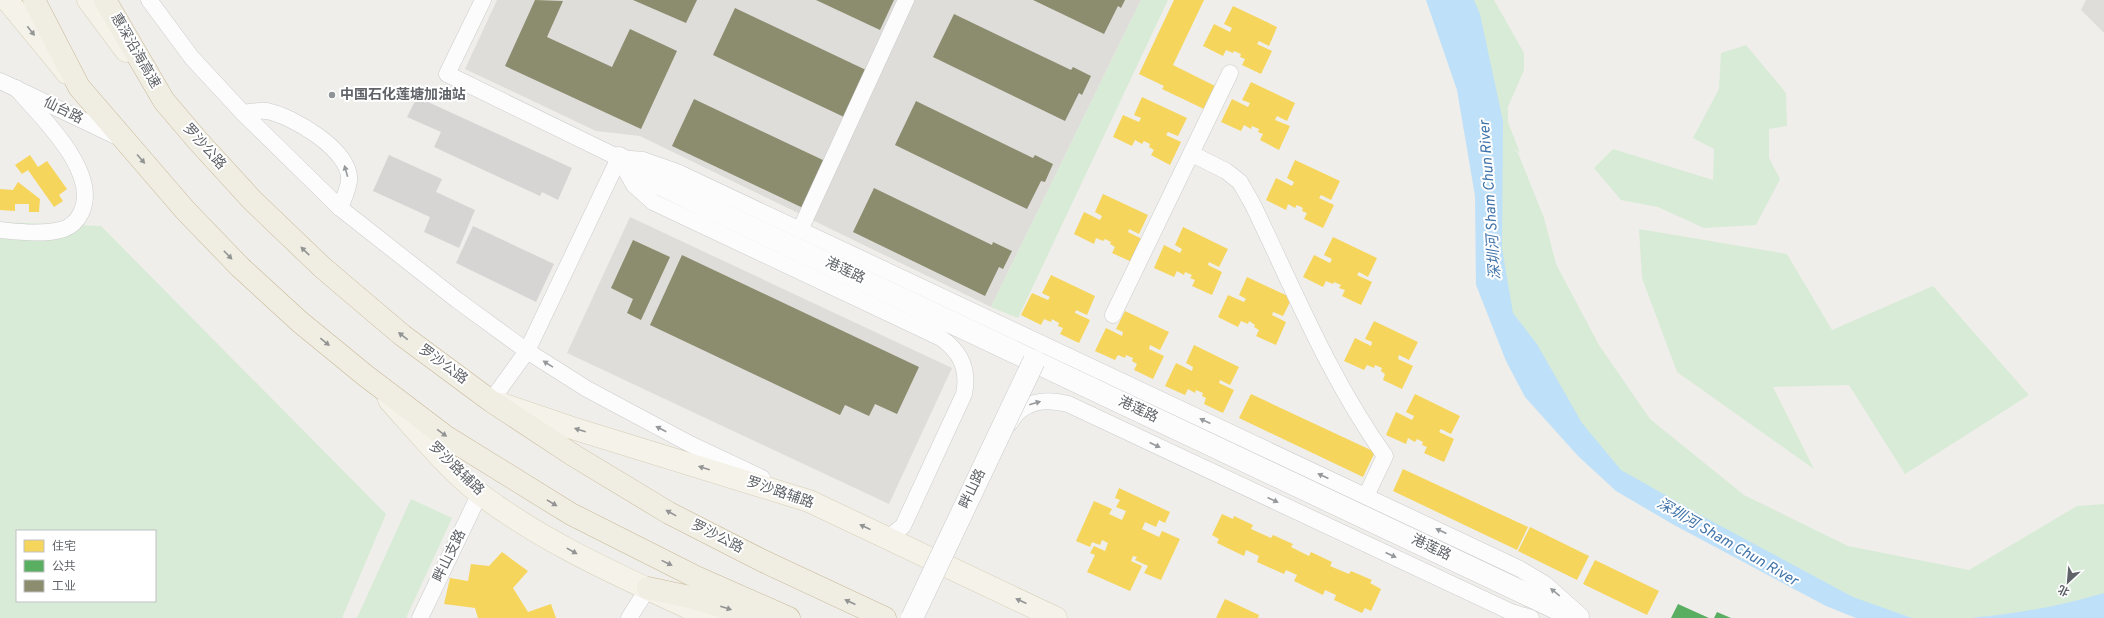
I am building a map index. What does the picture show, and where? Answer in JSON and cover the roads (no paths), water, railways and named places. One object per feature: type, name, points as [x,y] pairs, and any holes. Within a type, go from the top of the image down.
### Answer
[{"type":"highway","points":[[34,0],[79,87],[185,210],[240,267],[300,322],[366,376],[445,436],[571,514],[689,574],[789,618]]},
{"type":"highway","name":"惠深沿海高速","points":[[105,0],[164,101]]},
{"type":"highway","name":"罗沙公路","points":[[164,101],[252,200],[323,268],[402,335],[491,400],[573,455],[669,513],[763,562],[885,618]]},
{"type":"highway","points":[[648,588],[690,597],[750,616],[763,618]]},
{"type":"main road","points":[[7,0],[79,87]]},
{"type":"main road","name":"罗沙公路","points":[[88,0],[164,101]]},
{"type":"main road","name":"罗沙路辅路","points":[[366,376],[446,461],[480,493],[547,537],[600,566],[710,618]]},
{"type":"main road","name":"罗沙路辅路","points":[[491,400],[572,428],[809,501],[1056,618]]},
{"type":"street","points":[[148,0],[192,58],[243,113],[340,208],[457,300],[527,351],[587,389],[643,420],[809,501]]},
{"type":"street","points":[[483,0],[447,74],[619,158],[643,160],[660,164],[1520,569],[1545,584],[1584,618]]},
{"type":"street","points":[[800,230],[906,0]]},
{"type":"street","points":[[1113,315],[1230,73]]},
{"type":"street","name":"仙台路","points":[[0,81],[125,141]]},
{"type":"street","points":[[0,230],[32,233],[64,229],[76,222],[83,208],[86,193],[81,174],[63,142],[16,88]]},
{"type":"street","points":[[243,113],[266,111],[287,118],[327,141],[344,163],[349,181],[340,208]]},
{"type":"street","points":[[1192,154],[1226,171],[1240,182],[1253,205],[1339,384],[1360,422],[1385,456],[1366,496]]},
{"type":"street","points":[[491,400],[527,351],[619,158]]},
{"type":"street","points":[[619,158],[634,185],[653,202],[941,338],[958,354],[966,374],[964,394],[903,526],[888,538]]},
{"type":"street","name":"港莲路","points":[[619,158],[650,179],[1487,574],[1577,618]]},
{"type":"street","name":"畔山路","points":[[912,618],[1034,361]]},
{"type":"street","points":[[954,569],[951,557],[955,541],[1013,417],[1029,405],[1050,401],[1077,408],[1504,608],[1530,618]]},
{"type":"street","name":"畔山支路","points":[[420,618],[480,493]]},
{"type":"street","points":[[629,618],[648,588]]},
{"type":"water","name":"深圳河 Sham Chun River","points":[[1426,0],[1474,0],[1480,14],[1503,121],[1502,248],[1513,313],[1537,344],[1582,423],[1621,470],[1704,517],[1853,597],[1912,618],[1856,618],[1826,606],[1674,525],[1616,491],[1578,456],[1525,397],[1506,361],[1476,285],[1475,196],[1457,90]]},
{"type":"water","points":[[2104,593],[2104,618],[1970,618],[2038,609]]},
{"type":"place","name":"中国石化莲塘加油站","points":[[332,95]]}]
